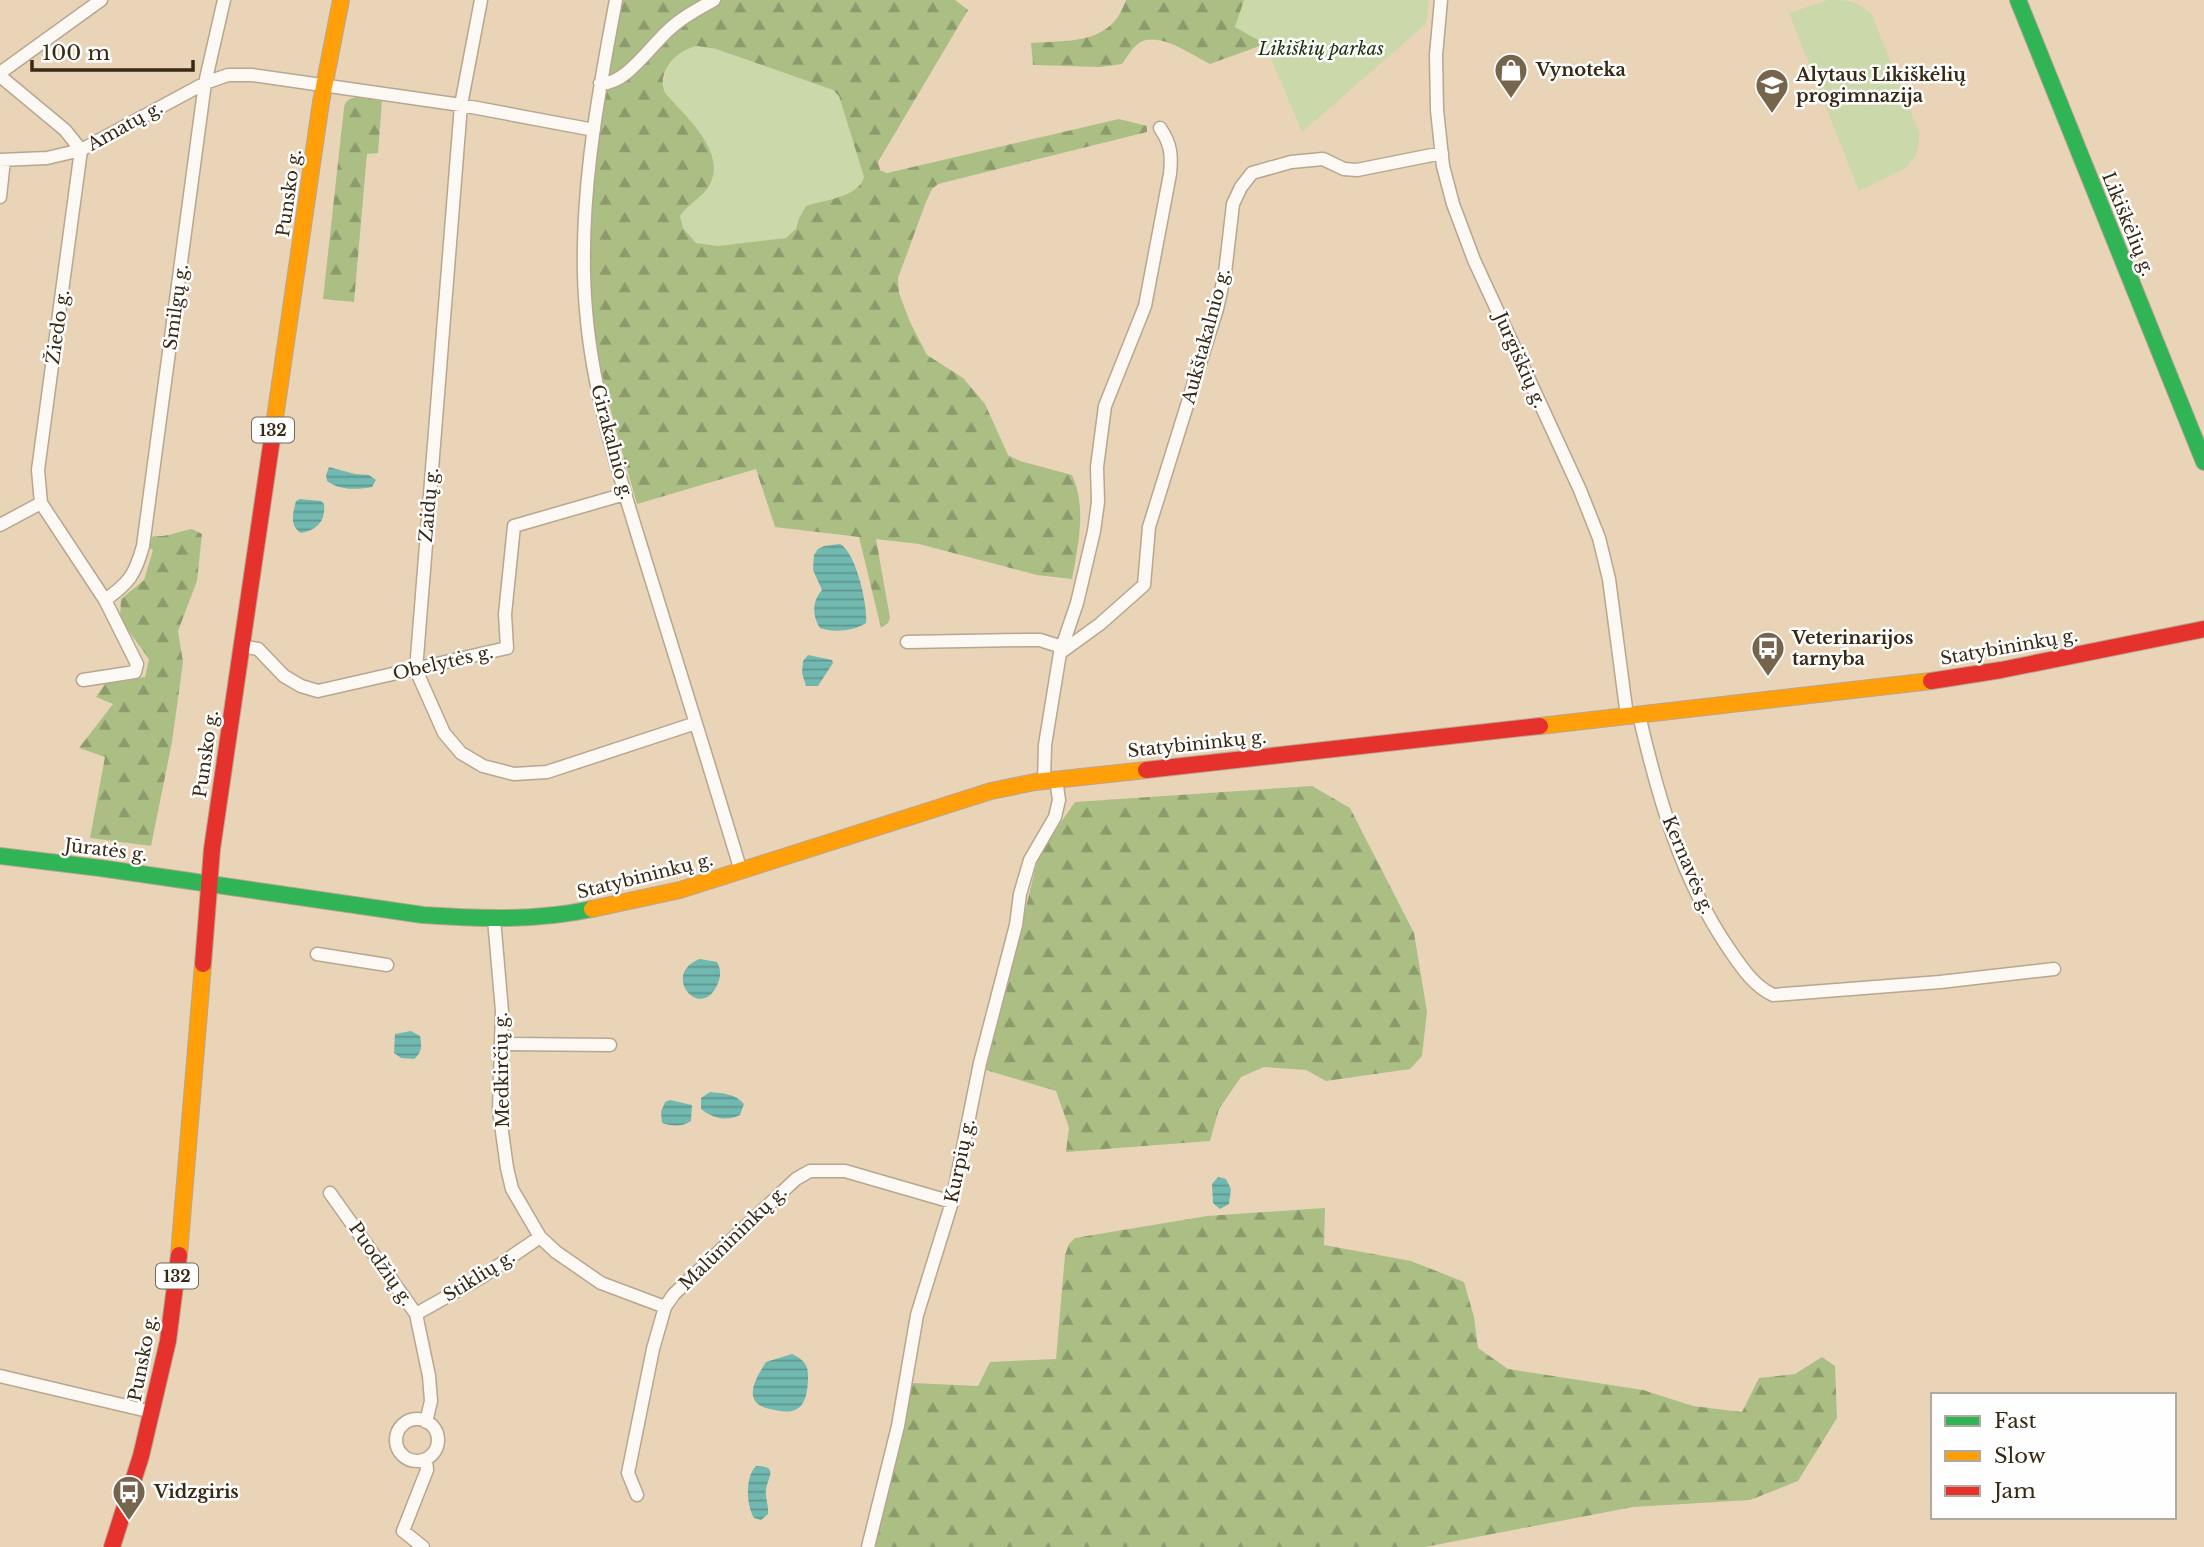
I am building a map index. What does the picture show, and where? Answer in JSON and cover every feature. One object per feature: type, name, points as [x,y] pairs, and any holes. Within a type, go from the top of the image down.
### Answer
[{"type":"street","points":[[81,150],[65,130],[0,74],[101,0]]},
{"type":"street","name":"Smilgų g.","points":[[105,600],[126,585],[137,568],[143,546],[205,82],[224,0]]},
{"type":"street","name":"Punsko g.","points":[[112,1547],[141,1456],[168,1341],[181,1233],[208,883],[324,86],[341,0]]},
{"type":"street","name":"Zaidų g.","points":[[481,0],[461,105],[416,670],[444,733],[461,753],[483,766],[514,774],[547,772],[696,723]]},
{"type":"street","name":"Girakalnio g.","points":[[616,0],[593,130],[586,223],[586,311],[596,381],[625,494],[741,871]]},
{"type":"street","points":[[600,83],[612,83],[622,76],[672,27],[714,0]]},
{"type":"street","name":"Jurgiškių g.","points":[[1441,0],[1436,55],[1437,110],[1442,153],[1453,204],[1474,260],[1584,499],[1599,538],[1609,579],[1633,716]]},
{"type":"street","name":"Likiškėlių g.","points":[[2018,0],[2204,462]]},
{"type":"street","name":"Amatų g.","points":[[2,160],[47,158],[81,150],[205,82],[228,75],[252,75],[461,105],[593,130]]},
{"type":"street","points":[[1050,780],[1045,745],[1061,650],[1077,603],[1094,531],[1098,502],[1097,467],[1105,406],[1145,306],[1164,210],[1172,156],[1168,141],[1160,128]]},
{"type":"street","name":"Žiedo g.","points":[[81,150],[38,470],[41,503],[105,600],[137,664],[135,672],[83,680]]},
{"type":"street","name":"Aukštakalnio g.","points":[[1061,650],[1100,624],[1144,585],[1149,527],[1217,309],[1225,274],[1233,204],[1241,187],[1252,173],[1291,162],[1323,159],[1344,169],[1357,170],[1442,153]]},
{"type":"street","points":[[0,197],[2,160]]},
{"type":"street","name":"Obelytės g.","points":[[241,646],[258,649],[284,676],[301,686],[318,691],[507,648],[505,614],[514,526],[625,494]]},
{"type":"street","points":[[0,525],[41,503]]},
{"type":"street","name":"Statybininkų g.","points":[[208,883],[416,914],[494,919],[565,915],[680,890],[991,791],[1050,780],[1935,681],[2204,629]]},
{"type":"street","points":[[907,642],[1040,640],[1061,650]]},
{"type":"street","name":"Kernavės g.","points":[[1633,716],[1672,836],[1693,885],[1718,933],[1745,973],[1760,988],[1773,995],[1940,982],[2054,969]]},
{"type":"street","name":"Kurpių g.","points":[[868,1547],[898,1426],[917,1315],[952,1202],[982,1052],[1016,925],[1020,894],[1030,860],[1055,817],[1059,800],[1050,780]]},
{"type":"street","name":"Jūratės g.","points":[[0,856],[208,883]]},
{"type":"street","name":"Medkirčių g.","points":[[494,919],[502,1011],[499,1110],[512,1189],[540,1237],[556,1252],[601,1283],[665,1307]]},
{"type":"street","points":[[317,954],[387,965]]},
{"type":"street","points":[[502,1044],[610,1045]]},
{"type":"street","name":"Malūnininkų g.","points":[[638,1495],[628,1473],[653,1349],[665,1307],[674,1294],[747,1224],[796,1179],[810,1171],[845,1171],[952,1202]]},
{"type":"street","name":"Puodžių g.","points":[[330,1193],[416,1314],[429,1376],[431,1401],[426,1422]]},
{"type":"street","name":"Stiklių g.","points":[[416,1314],[480,1278],[540,1237]]},
{"type":"street","points":[[0,1376],[152,1412]]},
{"type":"street","points":[[420,1420],[435,1431],[437,1444],[426,1459],[413,1461],[398,1450],[396,1437],[407,1422],[420,1420]]},
{"type":"street","points":[[423,1547],[402,1531],[427,1470],[426,1459]]},
{"type":"street","name":"Punsko g.","points":[[104,1547],[122,1513]]},
{"type":"green space","points":[[622,0],[955,0],[968,10],[878,162],[880,170],[887,173],[1119,119],[1147,126],[1147,132],[938,184],[932,189],[926,202],[898,278],[899,293],[927,355],[963,378],[985,404],[1008,455],[1020,461],[1072,475],[1077,487],[1080,513],[1079,540],[1072,579],[1037,575],[919,544],[876,539],[890,618],[881,628],[859,537],[775,527],[756,469],[637,504],[601,369],[588,273],[593,185]],"holes":[[[697,46],[716,49],[833,90],[839,96],[864,177],[861,184],[848,193],[806,206],[796,229],[786,238],[718,246],[696,243],[683,228],[680,216],[707,189],[713,176],[714,163],[703,137],[665,93],[663,77],[670,63],[682,52]]]},
{"type":"green space","points":[[1126,0],[1244,0],[1235,27],[1265,44],[1210,64],[1166,42],[1149,40],[1135,46],[1122,64],[1101,67],[1033,65],[1031,43],[1075,40],[1100,33],[1119,15]]},
{"type":"green space","name":"Likiškių parkas","points":[[1244,0],[1429,0],[1426,24],[1302,132],[1265,44],[1235,27]]},
{"type":"green space","points":[[1828,0],[1851,2],[1871,13],[1919,132],[1916,155],[1907,167],[1859,191],[1789,13]]},
{"type":"green space","points":[[697,46],[716,49],[833,90],[839,96],[864,177],[861,184],[848,194],[806,206],[796,229],[786,238],[718,246],[696,243],[683,228],[680,216],[688,204],[706,191],[663,88],[666,69],[682,49]]},
{"type":"green space","points":[[358,97],[382,101],[378,153],[367,154],[354,302],[323,299],[344,108],[348,100]]},
{"type":"green space","points":[[192,529],[202,534],[197,581],[178,631],[183,662],[172,742],[151,846],[90,838],[105,757],[79,748],[113,704],[96,697],[105,684],[145,677],[149,659],[120,619],[121,599],[144,580],[153,550],[147,547],[153,536]]},
{"type":"green space","points":[[1312,786],[1350,808],[1414,933],[1427,1012],[1422,1056],[1410,1069],[1326,1081],[1306,1070],[1264,1067],[1241,1077],[1219,1109],[1210,1141],[1066,1152],[1069,1128],[1056,1091],[986,1070],[1039,854],[1075,802]]},
{"type":"green space","points":[[1325,1208],[1324,1245],[1411,1261],[1464,1282],[1474,1317],[1478,1348],[1508,1369],[1643,1390],[1693,1406],[1742,1412],[1759,1378],[1795,1374],[1822,1357],[1835,1366],[1837,1418],[1798,1481],[1750,1500],[1633,1507],[1425,1547],[874,1547],[913,1383],[978,1386],[990,1362],[1056,1359],[1065,1255],[1069,1244],[1075,1238],[1207,1216]]},
{"type":"water","points":[[329,467],[369,475],[376,480],[372,487],[366,488],[337,486],[327,481]]},
{"type":"water","points":[[296,501],[321,501],[324,504],[319,524],[312,530],[301,533],[297,530],[293,518]]},
{"type":"water","points":[[840,544],[846,549],[856,568],[863,593],[866,623],[838,631],[820,628],[816,619],[815,604],[822,590],[813,570],[814,555],[818,549]]},
{"type":"water","points":[[808,655],[832,660],[833,663],[818,686],[806,686],[802,673],[803,661]]},
{"type":"water","points":[[700,959],[717,962],[720,972],[718,983],[711,994],[703,999],[694,997],[683,984],[683,975],[688,966]]},
{"type":"water","points":[[411,1031],[420,1036],[420,1052],[414,1059],[401,1058],[394,1053],[395,1034]]},
{"type":"water","points":[[710,1092],[729,1095],[741,1101],[744,1104],[740,1115],[720,1118],[701,1109],[701,1098]]},
{"type":"water","points":[[670,1100],[692,1105],[691,1121],[677,1125],[662,1123],[661,1112],[665,1102]]},
{"type":"water","points":[[1218,1177],[1226,1179],[1231,1189],[1229,1204],[1220,1209],[1213,1203],[1212,1184]]},
{"type":"water","points":[[792,1354],[803,1361],[808,1370],[803,1404],[787,1411],[761,1406],[753,1396],[753,1390],[766,1362]]},
{"type":"water","points":[[756,1466],[770,1470],[766,1490],[768,1514],[761,1520],[754,1518],[748,1499],[748,1484]]},
{"type":"traffic: fast","points":[[2018,0],[2204,462]]},
{"type":"traffic: fast","points":[[0,856],[423,915],[508,918],[550,916],[592,909]]},
{"type":"traffic: slow","points":[[274,425],[321,102],[341,0]]},
{"type":"traffic: slow","points":[[1540,726],[1931,681]]},
{"type":"traffic: slow","points":[[592,909],[680,890],[991,791],[1035,782],[1146,770]]},
{"type":"traffic: slow","points":[[179,1255],[203,964]]},
{"type":"traffic: jam","points":[[203,964],[212,849],[274,425]]},
{"type":"traffic: jam","points":[[1931,681],[2001,670],[2204,629]]},
{"type":"traffic: jam","points":[[1146,770],[1540,726]]},
{"type":"traffic: jam","points":[[112,1547],[141,1456],[168,1341],[179,1255]]},
{"type":"place","name":"Vynoteka","points":[[1511,100]]},
{"type":"place","name":"Alytaus Likiškėlių progimnazija","points":[[1772,115]]},
{"type":"place","name":"Veterinarijos tarnyba","points":[[1768,678]]},
{"type":"place","name":"Vidzgiris","points":[[129,1522]]}]
